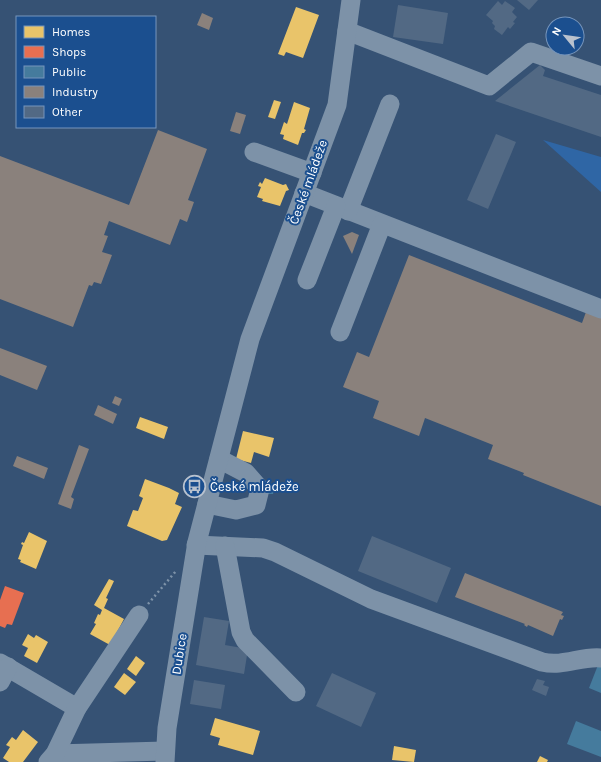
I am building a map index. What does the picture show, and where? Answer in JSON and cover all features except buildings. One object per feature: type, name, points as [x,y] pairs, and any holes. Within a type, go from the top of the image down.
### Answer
[{"type":"street","name":"České mládeže","points":[[196,546],[250,339],[337,105],[352,0]]},
{"type":"street","points":[[347,31],[489,86],[532,52],[601,76]]},
{"type":"street","points":[[307,280],[390,104]]},
{"type":"street","points":[[254,152],[312,173]]},
{"type":"street","points":[[304,194],[601,309]]},
{"type":"street","points":[[340,332],[382,224]]},
{"type":"street","points":[[207,504],[236,510],[256,505],[260,489],[246,473],[219,459]]},
{"type":"street","points":[[196,546],[263,548],[275,552],[372,599],[542,662],[560,664],[601,658]]},
{"type":"street","name":"Dubice","points":[[165,756],[196,546]]},
{"type":"street","points":[[225,546],[241,632],[245,640],[296,692]]},
{"type":"street","points":[[139,615],[77,708],[52,758],[165,756]]},
{"type":"street","points":[[3,671],[77,708]]},
{"type":"path","points":[[139,615],[177,569]]},
{"type":"shaded area","points":[[543,140],[601,157],[601,192]]},
{"type":"place","name":"České mládeže","points":[[195,486]]}]
